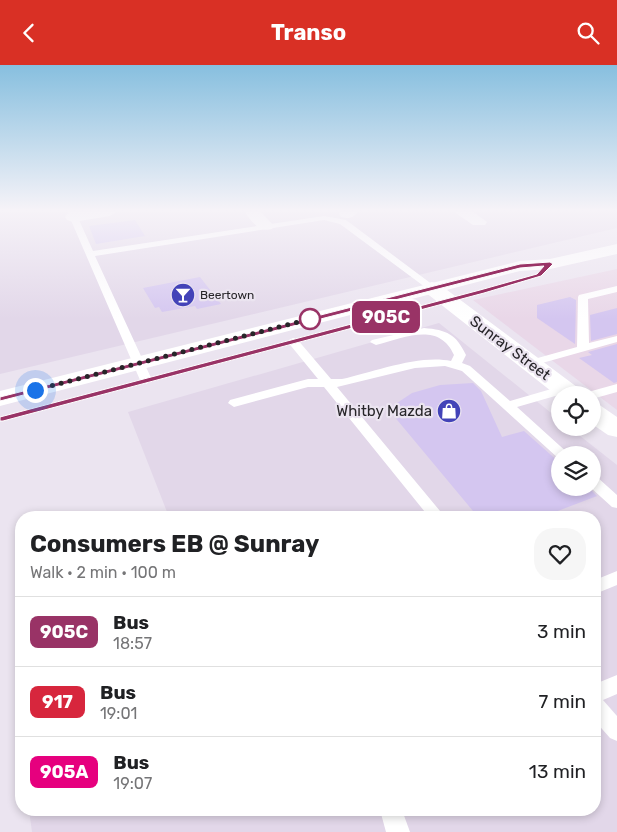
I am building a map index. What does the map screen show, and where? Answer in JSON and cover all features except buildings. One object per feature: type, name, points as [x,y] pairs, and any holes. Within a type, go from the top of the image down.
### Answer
[{"type":"main road","points":[[0,419],[142,371],[440,294],[539,275],[550,264],[617,249]]},
{"type":"main road","points":[[0,399],[293,341],[440,294]]},
{"type":"main road","name":"Sunray Street","points":[[440,294],[561,386]]},
{"type":"main road","points":[[601,417],[617,429]]},
{"type":"lane","points":[[87,247],[142,371]]},
{"type":"lane","points":[[90,254],[135,247]]},
{"type":"lane","points":[[378,247],[440,294]]},
{"type":"lane","points":[[583,349],[583,297],[617,289]]},
{"type":"lane","points":[[376,342],[418,332],[444,334],[453,340],[459,349],[460,355],[455,365]]},
{"type":"lane","points":[[530,363],[617,339]]},
{"type":"lane","points":[[293,341],[432,511]]},
{"type":"lane","points":[[234,403],[308,383],[342,383],[415,365],[445,363],[466,369],[553,446]]},
{"type":"lane","points":[[601,392],[617,388]]},
{"type":"lane","points":[[507,406],[551,396]]},
{"type":"lane","points":[[601,489],[617,503]]},
{"type":"lane","points":[[601,585],[617,578]]},
{"type":"lane","points":[[601,692],[617,684]]},
{"type":"lane","points":[[601,712],[617,731]]},
{"type":"lane","points":[[394,816],[398,832]]},
{"type":"shaded area","points":[[0,247],[538,247],[0,374]]},
{"type":"shaded area","points":[[617,269],[617,410],[601,398],[601,386],[586,386],[473,300]]},
{"type":"shaded area","points":[[439,323],[551,413],[551,436],[580,436],[593,446],[551,446],[551,496],[601,496],[601,452],[617,465],[617,832],[32,832],[30,816],[601,816],[601,511],[167,511],[128,412]]},
{"type":"bus line","name":"905C","points":[[0,399],[520,266],[550,264],[539,275],[0,419]]},
{"type":"place","name":"Beertown","points":[[183,295]]},
{"type":"place","name":"Whitby Mazda","points":[[449,411]]},
{"type":"route","points":[[35,390],[310,319]]}]
